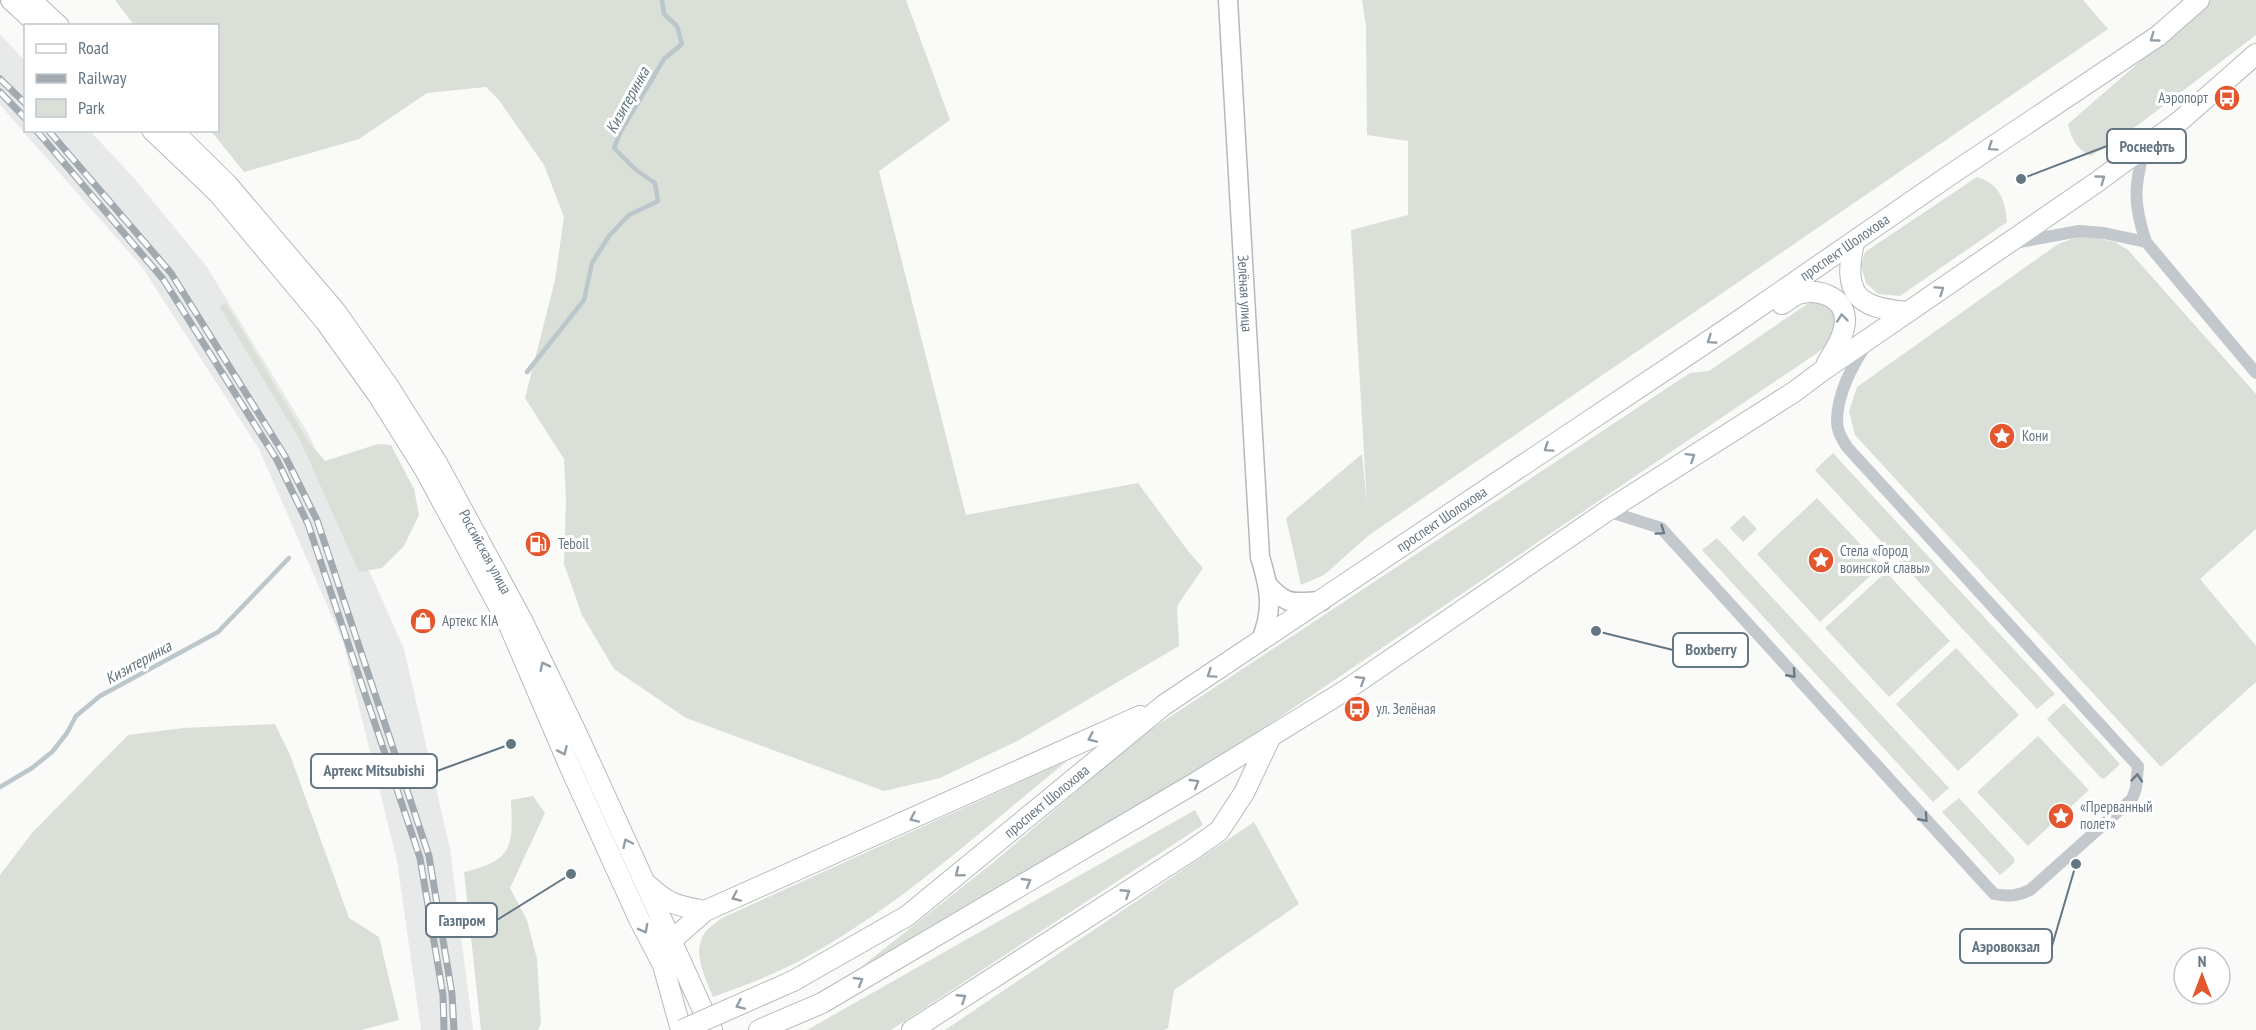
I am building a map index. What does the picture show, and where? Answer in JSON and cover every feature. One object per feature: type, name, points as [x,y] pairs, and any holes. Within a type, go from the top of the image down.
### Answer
[{"type":"main road","points":[[11,0],[37,24]]},
{"type":"main road","points":[[31,0],[57,24]]},
{"type":"main road","name":"проспект Шолохова","points":[[682,1030],[793,981],[907,916],[1164,705],[1734,324],[1950,175],[2158,36],[2199,0]]},
{"type":"main road","points":[[759,1030],[808,1010],[1196,783],[1372,673],[1607,511],[1794,392],[1822,370],[2145,147],[2181,120],[2256,54]]},
{"type":"main road","name":"Российская улица","points":[[154,132],[218,193],[325,321],[378,395],[425,470],[509,626],[569,765],[639,919],[663,965],[682,1030]]},
{"type":"main road","name":"Российская улица","points":[[174,132],[228,184],[336,312],[424,441],[522,620],[712,1030]]},
{"type":"main road","points":[[1854,243],[1849,264],[1850,280],[1856,295],[1869,305],[1885,310],[1908,312]]},
{"type":"main road","points":[[1734,324],[1752,322],[1797,294],[1821,291],[1839,302],[1845,318],[1841,340],[1822,370]]},
{"type":"main road","points":[[663,965],[672,940],[705,911],[1164,705]]},
{"type":"main road","points":[[912,1030],[1219,831],[1244,793],[1271,736]]},
{"type":"main road","points":[[646,884],[662,899],[678,906],[705,911]]},
{"type":"main road","points":[[705,911],[691,932],[689,951],[723,1030]]},
{"type":"street","name":"Зелёная улица","points":[[1228,0],[1260,557],[1268,585],[1268,623],[1260,642]]},
{"type":"street","points":[[2145,147],[2139,167],[2136,199],[2146,242],[2256,373]]},
{"type":"street","points":[[2006,244],[2079,231],[2104,233],[2146,242]]},
{"type":"street","points":[[1607,511],[1661,528],[1994,894],[2005,897],[2030,890],[2132,799],[2136,789],[2138,766],[1847,447],[1839,434],[1837,421],[1841,398],[1853,363],[1873,336]]},
{"type":"street","points":[[1268,585],[1281,599],[1290,603],[1322,601]]},
{"type":"shaded area","points":[[0,34],[24,60],[24,132],[91,132],[133,177],[207,267],[309,435],[404,649],[450,849],[473,1030],[421,1030],[397,861],[343,642],[259,449],[142,267],[0,105]]},
{"type":"green space","points":[[115,0],[906,0],[950,120],[879,171],[966,515],[1138,483],[1203,568],[1177,606],[1179,646],[1019,740],[940,778],[884,791],[686,718],[614,669],[582,615],[564,564],[566,500],[564,459],[525,398],[555,280],[564,217],[544,165],[499,100],[486,87],[427,93],[359,139],[244,172],[212,132],[219,132],[219,24],[133,24]]},
{"type":"green space","points":[[1362,0],[2083,0],[2108,29],[1369,535],[1324,575],[1301,585],[1286,518],[1362,454],[1367,504],[1351,230],[1408,215],[1408,141],[1367,135],[1366,26]]},
{"type":"green space","points":[[2211,0],[2256,0],[2256,35],[2138,125],[2091,156],[2078,147],[2068,124]]},
{"type":"green space","points":[[1977,177],[1991,184],[2000,194],[2007,222],[1900,296],[1878,294],[1866,283],[1861,266],[1865,252]]},
{"type":"green space","points":[[2083,235],[2115,242],[2128,250],[2256,394],[2256,529],[2200,579],[2256,646],[2256,682],[2161,767],[1855,435],[1849,411],[1857,387],[2058,244]]},
{"type":"green space","points":[[1818,301],[1832,312],[1835,326],[1829,341],[1817,353],[1128,820],[861,967],[994,862],[1141,736],[1690,373],[1709,371],[1807,304]]},
{"type":"green space","points":[[226,303],[308,441],[325,461],[378,444],[391,445],[414,489],[419,515],[404,546],[382,568],[359,572],[300,440],[219,306]]},
{"type":"green space","points":[[1833,453],[2055,694],[2037,709],[1815,470]]},
{"type":"green space","points":[[1817,498],[1881,566],[1820,622],[1757,554]]},
{"type":"green space","points":[[1744,515],[1757,529],[1743,542],[1730,528]]},
{"type":"green space","points":[[1717,538],[1949,788],[1933,802],[1702,550]]},
{"type":"green space","points":[[1886,572],[1950,641],[1889,697],[1825,628]]},
{"type":"green space","points":[[1956,648],[2019,715],[1958,771],[1896,704]]},
{"type":"green space","points":[[2064,703],[2120,764],[2104,779],[2047,719]]},
{"type":"green space","points":[[275,724],[290,755],[349,918],[379,937],[399,1020],[362,1030],[0,1030],[0,875],[32,833],[128,735],[184,728]]},
{"type":"green space","points":[[2038,736],[2089,790],[2028,846],[1977,792]]},
{"type":"green space","points":[[1067,761],[939,867],[872,917],[790,965],[713,997],[703,972],[699,955],[700,946],[707,930],[722,918]]},
{"type":"green space","points":[[533,796],[545,813],[510,888],[527,920],[537,959],[541,1024],[538,1030],[481,1030],[464,872],[493,862],[501,856],[507,849],[512,829],[511,800]]},
{"type":"green space","points":[[1959,798],[2014,858],[2014,863],[2000,875],[1942,812]]},
{"type":"green space","points":[[1195,810],[1203,825],[891,1030],[807,1030]]},
{"type":"green space","points":[[1254,822],[1299,904],[1174,990],[1168,1028],[1164,1030],[945,1030]]},
{"type":"waterway","name":"Кизитеринка","points":[[527,372],[584,300],[592,263],[609,236],[629,215],[658,201],[655,183],[636,170],[614,148],[621,131],[664,59],[682,44],[677,26],[664,14],[662,0]]},
{"type":"waterway","name":"Кизитеринка","points":[[0,787],[32,768],[52,752],[67,733],[76,716],[100,696],[218,632],[289,558]]},
{"type":"railway","points":[[0,79],[24,102]]},
{"type":"railway","points":[[0,92],[24,117]]},
{"type":"railway","points":[[38,132],[163,279],[277,460],[308,524],[420,858],[443,995],[444,1030]]},
{"type":"railway","points":[[50,132],[171,273],[285,456],[317,520],[429,856],[452,994],[454,1030]]},
{"type":"place","name":"Аэропорт","points":[[2227,98]]},
{"type":"place","name":"Роснефть","points":[[2021,179]]},
{"type":"place","name":"Кони","points":[[2002,436]]},
{"type":"place","name":"Teboil","points":[[538,544]]},
{"type":"place","name":"Стела «Город воинской славы»","points":[[1821,560]]},
{"type":"place","name":"Артекс KIA","points":[[423,621]]},
{"type":"place","name":"Boxberry","points":[[1596,631]]},
{"type":"place","name":"ул. Зелёная","points":[[1357,709]]},
{"type":"place","name":"Артекс Mitsubishi","points":[[511,744]]},
{"type":"place","name":"«Пpepвaнный пoлeт»","points":[[2061,816]]},
{"type":"place","name":"Аэровокзал","points":[[2076,864]]},
{"type":"place","name":"Газпром","points":[[571,874]]}]
